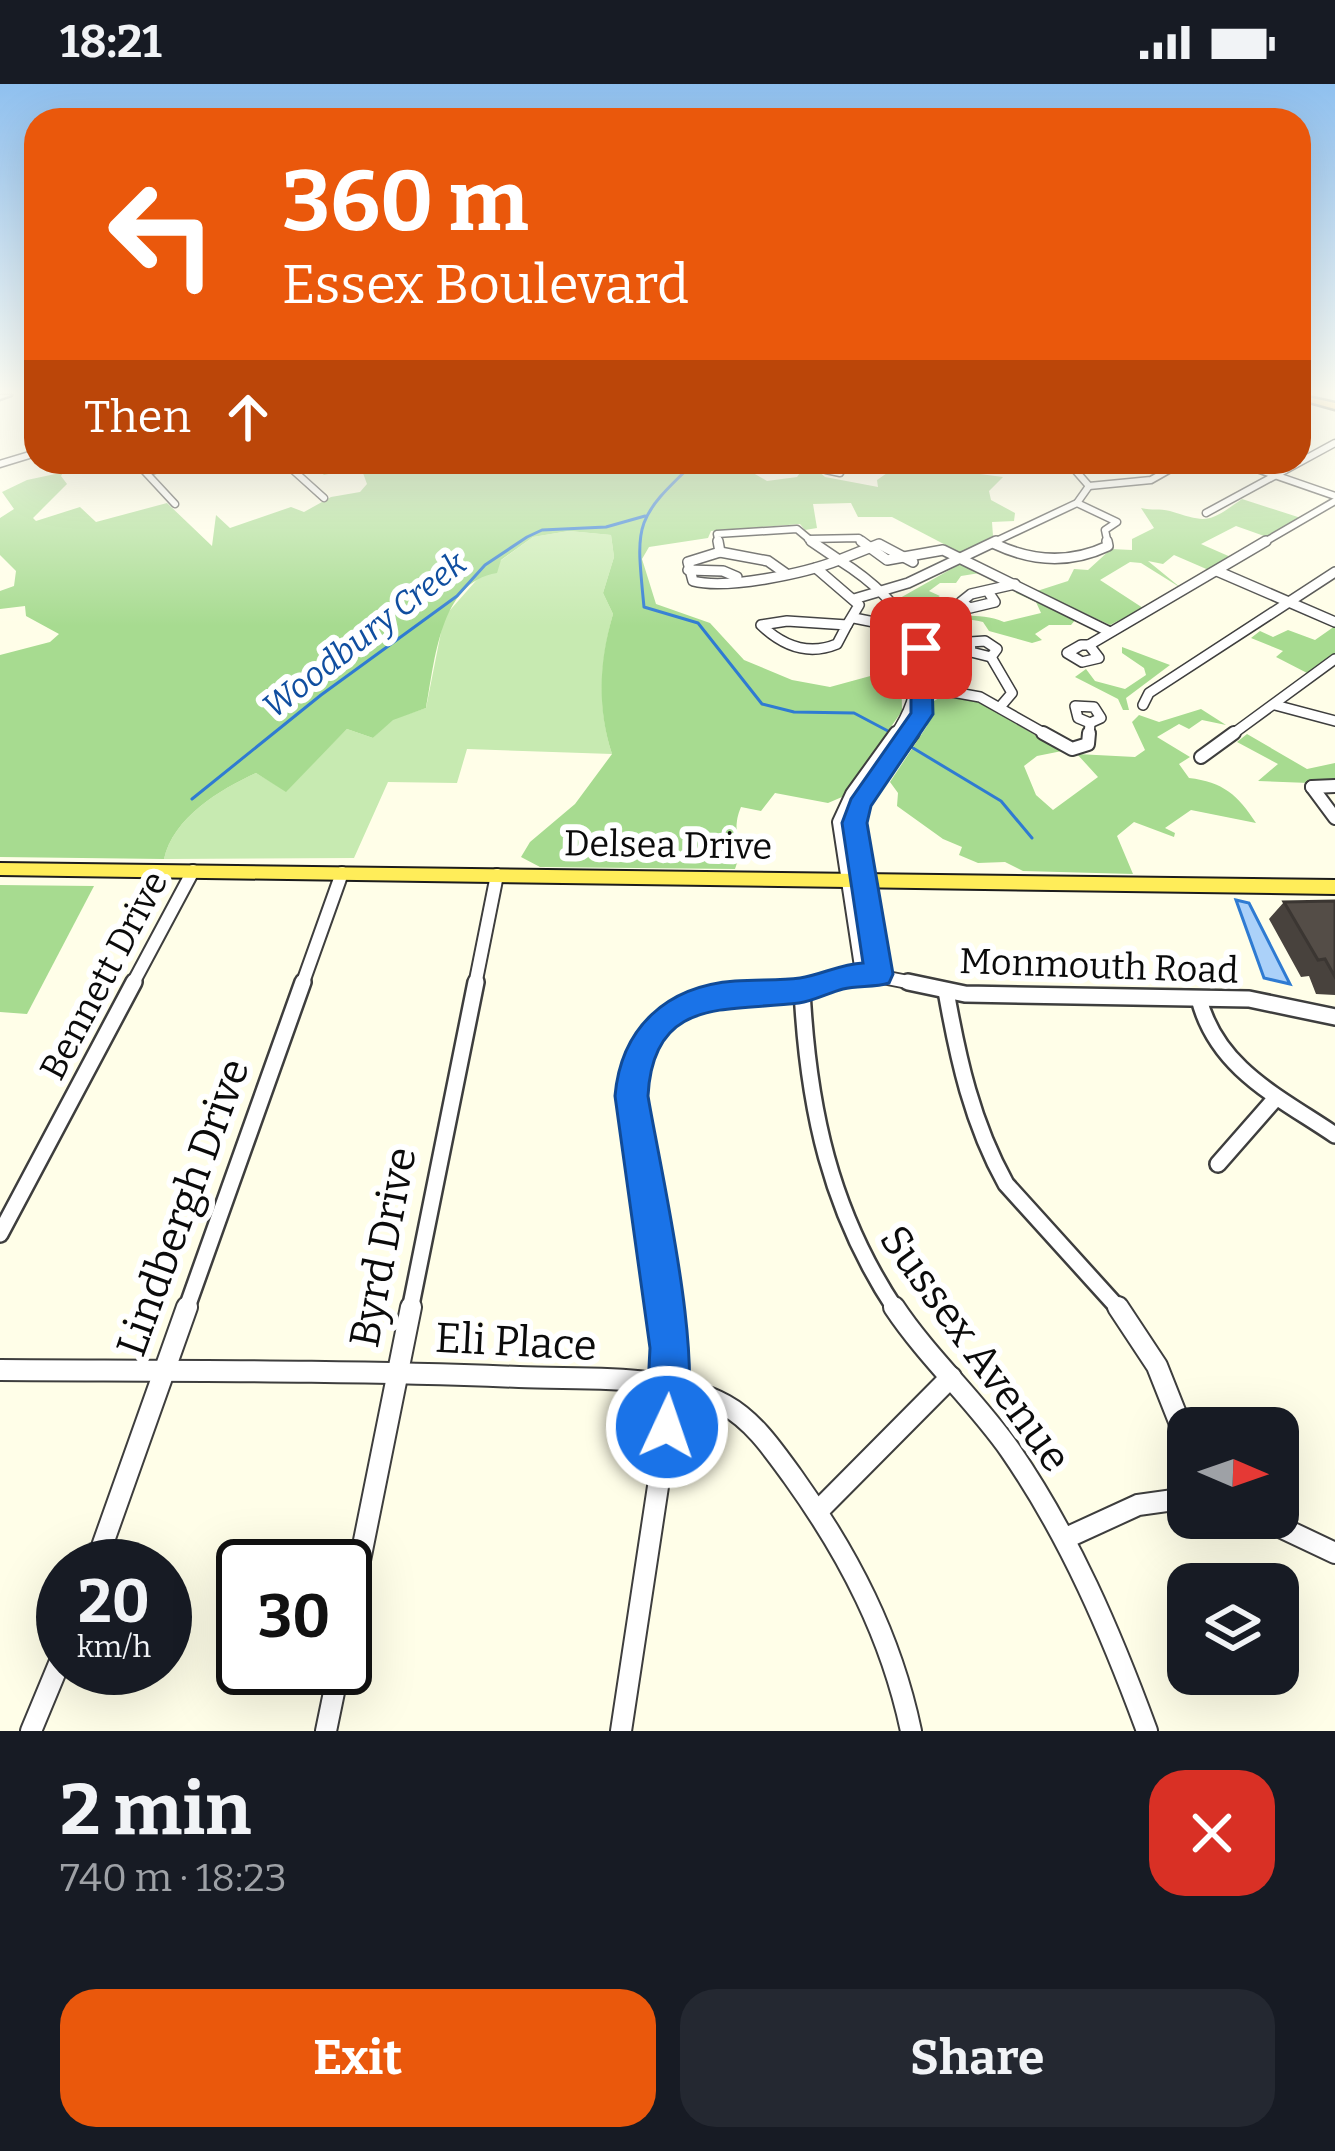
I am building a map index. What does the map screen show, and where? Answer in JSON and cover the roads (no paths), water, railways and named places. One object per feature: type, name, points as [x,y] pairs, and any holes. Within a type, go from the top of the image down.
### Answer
[{"type":"main road","name":"Delsea Drive","points":[[0,869],[1335,887]]},
{"type":"street","points":[[149,474],[176,504]]},
{"type":"street","points":[[297,474],[324,498]]},
{"type":"street","points":[[1079,474],[1089,486]]},
{"type":"street","points":[[1089,486],[1130,486],[1164,474]]},
{"type":"street","points":[[1270,474],[1335,499]]},
{"type":"street","points":[[1206,513],[1279,474]]},
{"type":"street","points":[[854,599],[995,544],[1077,503],[1089,486]]},
{"type":"street","points":[[1089,645],[1335,499]]},
{"type":"street","points":[[995,544],[1030,560],[1090,557],[1108,546],[1105,530],[1117,522],[1077,503]]},
{"type":"street","points":[[793,530],[879,592],[914,628],[923,656],[918,723],[856,812],[854,880]]},
{"type":"street","points":[[720,552],[717,534],[793,530],[836,561]]},
{"type":"street","points":[[808,539],[859,538],[866,549],[893,562],[913,562],[941,550],[1110,632]]},
{"type":"street","points":[[785,573],[768,561],[720,552],[691,560],[688,570],[723,571],[738,577],[785,573],[816,568],[866,549]]},
{"type":"street","points":[[816,568],[859,605],[850,621],[838,644],[819,650],[787,645],[760,625],[779,618],[800,625],[850,621],[890,622],[903,630]]},
{"type":"street","points":[[1217,571],[1335,622]]},
{"type":"street","points":[[1143,705],[1149,693],[1335,572]]},
{"type":"street","points":[[989,593],[1015,584]]},
{"type":"street","points":[[621,1731],[670,1348],[632,1096],[633,1074],[644,1043],[688,1002],[730,993],[802,990],[870,974],[842,813],[903,729],[920,686],[903,630],[879,592]]},
{"type":"street","points":[[992,656],[1012,693],[1000,707]]},
{"type":"street","points":[[1201,757],[1335,658]]},
{"type":"street","points":[[920,686],[960,691],[1000,707],[1072,749],[1088,744],[1090,723]]},
{"type":"street","points":[[1275,705],[1335,721]]},
{"type":"street","points":[[1335,786],[1312,787],[1335,818]]},
{"type":"street","name":"Bennett Drive","points":[[0,1234],[193,871]]},
{"type":"street","name":"Lindbergh Drive","points":[[105,1539],[342,873]]},
{"type":"street","name":"Byrd Drive","points":[[364,1539],[497,875]]},
{"type":"street","name":"Monmouth Road","points":[[870,974],[946,991],[1280,1002],[1335,1017]]},
{"type":"street","name":"Sussex Avenue","points":[[802,990],[810,1100],[830,1188],[866,1266],[1010,1450],[1066,1538],[1112,1634],[1147,1731]]},
{"type":"street","points":[[946,991],[973,1114],[995,1167],[1111,1297],[1154,1353],[1174,1407]]},
{"type":"street","points":[[1199,999],[1211,1034],[1256,1085],[1335,1135]]},
{"type":"street","points":[[1218,1164],[1275,1099]]},
{"type":"street","name":"Eli Place","points":[[0,1370],[397,1372],[669,1384],[731,1408],[771,1448],[818,1511],[875,1613],[911,1731]]},
{"type":"street","points":[[818,1511],[951,1377]]},
{"type":"street","points":[[1066,1538],[1138,1505],[1167,1501]]},
{"type":"street","points":[[1299,1536],[1335,1553]]},
{"type":"street","points":[[31,1731],[46,1695]]},
{"type":"street","points":[[326,1731],[333,1695]]},
{"type":"water","points":[[1236,900],[1249,903],[1290,984],[1264,978]]},
{"type":"waterway","points":[[683,474],[660,497],[643,525],[644,607],[698,623],[762,704],[794,712],[854,713],[888,731]]},
{"type":"waterway","name":"Woodbury Creek","points":[[192,799],[321,695],[457,596],[485,565],[527,537],[542,530],[606,527],[645,516]]},
{"type":"waterway","points":[[913,748],[1001,801],[1032,838]]}]
